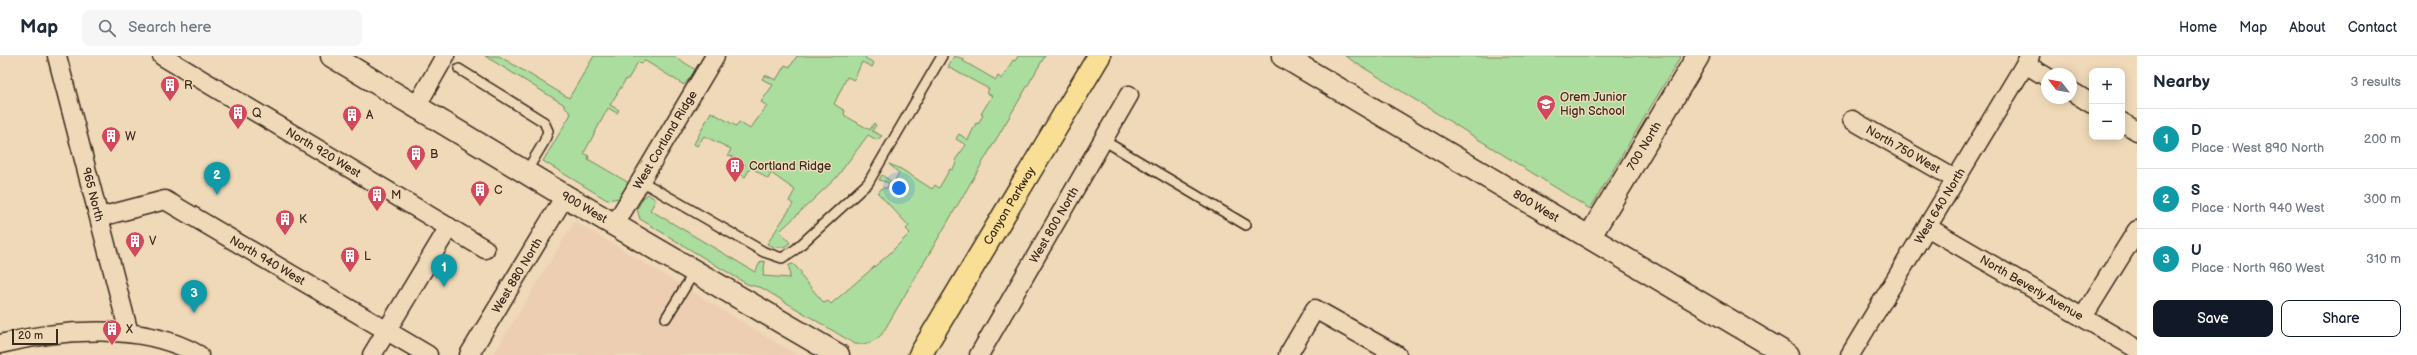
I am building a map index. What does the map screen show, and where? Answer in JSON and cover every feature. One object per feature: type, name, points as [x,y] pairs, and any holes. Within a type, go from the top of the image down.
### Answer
[{"type":"highway","name":"Canyon Parkway","points":[[920,355],[1099,56]]},
{"type":"street","name":"965 North","points":[[57,56],[129,333]]},
{"type":"street","name":"North 920 West","points":[[162,56],[485,249]]},
{"type":"street","name":"900 West","points":[[332,56],[565,196],[616,224],[838,355]]},
{"type":"street","points":[[416,107],[445,56]]},
{"type":"street","name":"West Cortland Ridge","points":[[616,224],[714,56]]},
{"type":"street","name":"800 West","points":[[1283,56],[1590,236],[1788,355]]},
{"type":"street","name":"700 North","points":[[1590,236],[1698,56]]},
{"type":"street","points":[[2027,60],[2041,72]]},
{"type":"street","name":"West 640 North","points":[[1850,355],[2027,60]]},
{"type":"street","name":"West 800 North","points":[[978,355],[1129,95]]},
{"type":"street","points":[[2077,95],[2089,102]]},
{"type":"street","name":"North 750 West","points":[[1852,120],[1955,178]]},
{"type":"street","points":[[2125,124],[2137,131]]},
{"type":"street","name":"West 880 North","points":[[469,355],[565,196]]},
{"type":"street","name":"North 940 West","points":[[100,217],[165,200],[428,355]]},
{"type":"street","points":[[372,355],[449,227]]},
{"type":"street","name":"North Beverly Avenue","points":[[1927,227],[2137,349]]},
{"type":"street","points":[[2083,317],[2137,230]]},
{"type":"street","points":[[1288,355],[1315,309],[1398,355]]},
{"type":"street","points":[[0,344],[66,332],[129,333],[183,346],[199,355]]},
{"type":"lane","points":[[641,181],[764,252],[782,258],[796,249],[868,183],[942,56]]},
{"type":"lane","points":[[459,69],[544,122],[548,131],[544,142],[526,172]]},
{"type":"lane","points":[[1103,140],[1246,225]]},
{"type":"lane","points":[[666,318],[695,271]]},
{"type":"shaded area","points":[[575,221],[797,355],[493,355]]},
{"type":"green space","points":[[485,56],[499,56],[569,98],[594,56],[674,56],[696,70],[684,85],[644,60],[642,64],[638,62],[628,79],[626,79],[610,105],[619,110],[617,113],[608,108],[584,153],[589,156],[588,159],[629,183],[619,198],[607,200],[543,161],[571,114],[563,104]]},
{"type":"green space","points":[[797,56],[866,56],[865,58],[874,63],[872,67],[862,62],[854,80],[847,77],[834,104],[845,111],[844,115],[870,130],[874,123],[876,125],[872,131],[882,136],[877,140],[868,135],[836,178],[780,231],[790,243],[782,247],[776,247],[767,244],[793,204],[789,201],[795,190],[771,173],[768,179],[751,167],[745,177],[740,174],[745,164],[728,155],[731,149],[704,136],[697,146],[694,144],[711,112],[736,126],[739,122],[750,129],[767,106],[761,102],[773,85],[762,79],[765,75],[776,80],[785,65],[790,67]]},
{"type":"green space","points":[[954,56],[964,59],[963,61],[996,80],[998,76],[1002,79],[1013,60],[1015,61],[1018,56],[1045,56],[882,334],[873,341],[863,344],[855,344],[762,288],[747,284],[640,219],[637,209],[643,198],[648,194],[656,200],[650,210],[755,272],[761,261],[765,262],[763,276],[790,278],[789,265],[793,264],[802,273],[800,275],[824,303],[828,301],[831,304],[888,255],[910,233],[906,229],[909,226],[878,193],[882,188],[887,188],[889,183],[879,180],[882,175],[893,183],[899,173],[889,164],[901,169],[932,189],[935,185],[939,188],[950,169],[952,170],[957,162],[955,160],[966,145],[956,139],[959,134],[968,140],[976,123],[978,124],[983,115],[981,114],[992,96],[987,93],[989,89],[948,67]]},
{"type":"green space","name":"Orem Junior High School","points":[[1345,56],[1681,56],[1590,209]]},
{"type":"place","name":"R","points":[[170,102]]},
{"type":"place","name":"Orem Junior High School","points":[[1546,121]]},
{"type":"place","name":"Q","points":[[238,130]]},
{"type":"place","name":"A","points":[[352,132]]},
{"type":"place","name":"W","points":[[111,153]]},
{"type":"place","name":"B","points":[[416,171]]},
{"type":"place","name":"Cortland Ridge","points":[[735,183]]},
{"type":"place","name":"S","points":[[217,195]]},
{"type":"place","name":"C","points":[[480,207]]},
{"type":"place","name":"M","points":[[377,212]]},
{"type":"place","name":"K","points":[[285,236]]},
{"type":"place","name":"V","points":[[135,258]]},
{"type":"place","name":"L","points":[[350,273]]},
{"type":"place","name":"D","points":[[444,287]]},
{"type":"place","name":"U","points":[[194,313]]},
{"type":"place","name":"X","points":[[112,346]]}]
